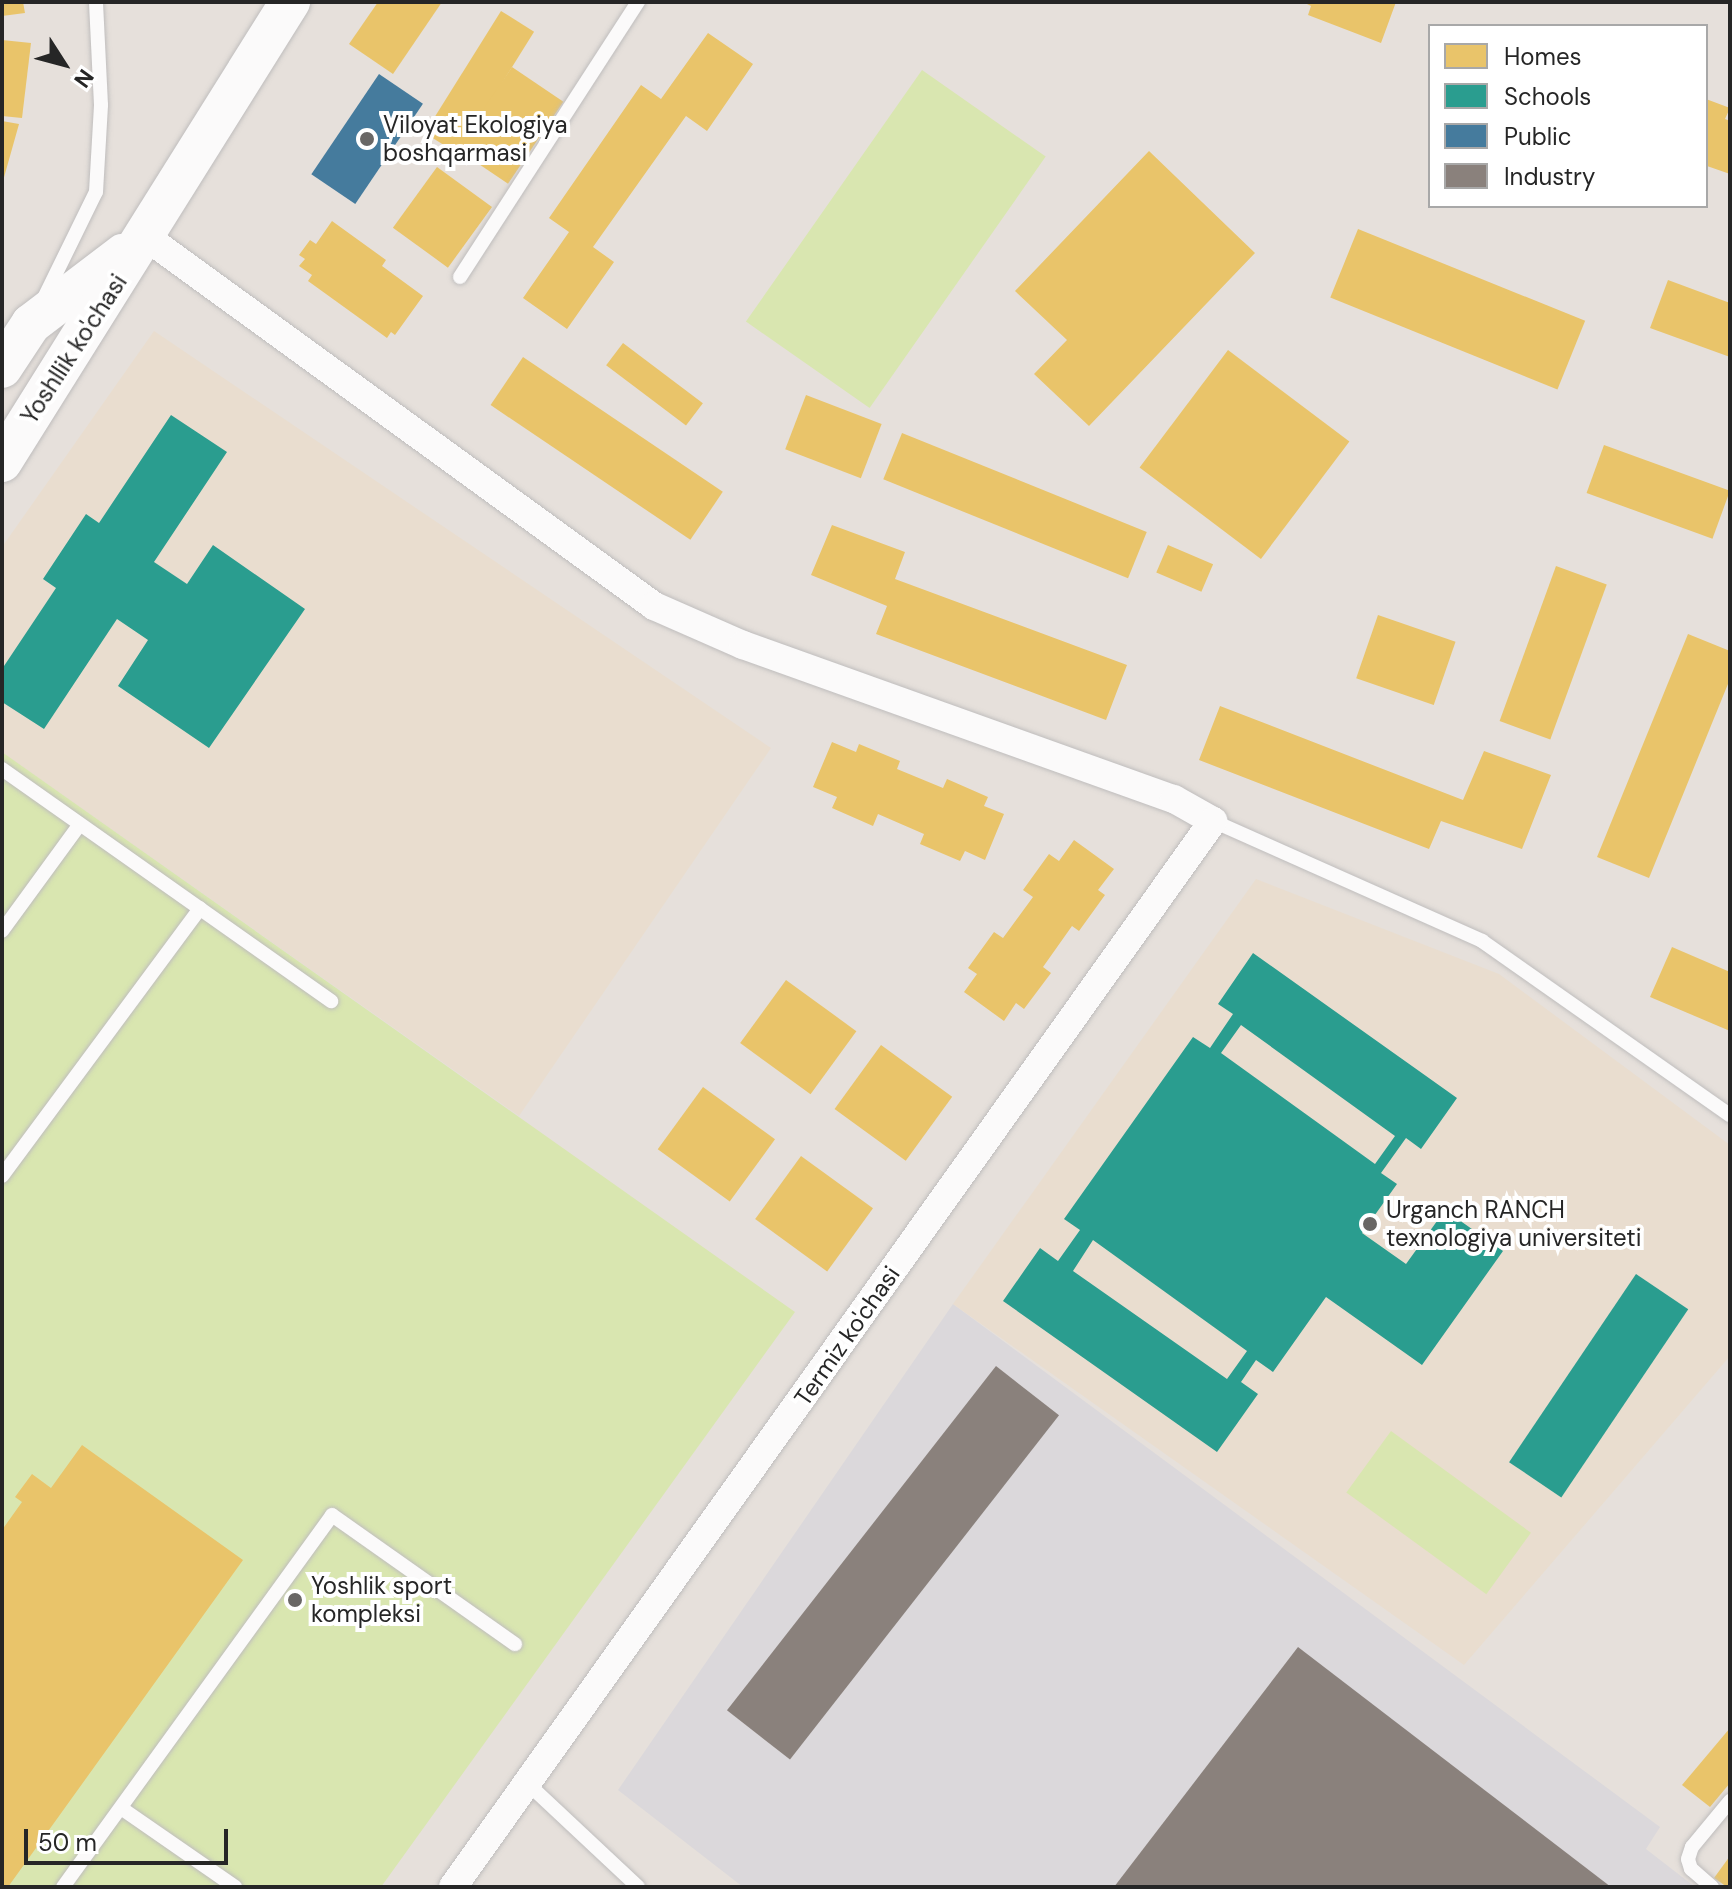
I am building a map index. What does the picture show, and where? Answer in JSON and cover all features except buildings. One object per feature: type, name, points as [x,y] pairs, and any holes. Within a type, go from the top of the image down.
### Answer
[{"type":"main road","name":"Yoshllik ko'chasi","points":[[2,462],[146,237],[290,2]]},
{"type":"main road","name":"Yoshllik ko'chasi","points":[[2,368],[31,324],[146,237]]},
{"type":"street","points":[[146,237],[654,606],[743,645],[1174,799],[1213,821]]},
{"type":"street","name":"Termiz ko'chasi","points":[[453,1887],[1213,821]]},
{"type":"lane","points":[[31,324],[96,192],[101,105],[96,2]]},
{"type":"lane","points":[[460,277],[638,2]]},
{"type":"lane","points":[[2,769],[331,1001]]},
{"type":"lane","points":[[1213,821],[1482,941],[1730,1115]]},
{"type":"lane","points":[[2,931],[80,824]]},
{"type":"lane","points":[[2,1176],[200,908]]},
{"type":"lane","points":[[63,1887],[332,1515],[515,1644]]},
{"type":"lane","points":[[527,1783],[638,1887]]},
{"type":"lane","points":[[1712,1887],[1691,1869],[1688,1859],[1692,1847],[1730,1801]]},
{"type":"lane","points":[[121,1808],[235,1887]]},
{"type":"shaded area","points":[[154,331],[771,748],[519,1116],[2,752],[2,547]]},
{"type":"shaded area","name":"Urganch RANCH texnologiya universiteti","points":[[1256,879],[1499,974],[1730,1145],[1730,1356],[1464,1665],[953,1304]]},
{"type":"shaded area","points":[[953,1304],[1660,1827],[1646,1849],[1695,1887],[743,1887],[618,1790]]},
{"type":"green space","points":[[922,70],[1046,157],[870,408],[746,321]]},
{"type":"green space","name":"Yoshlik sport kompleksi","points":[[2,752],[795,1312],[381,1887],[2,1887]]},
{"type":"green space","points":[[1391,1431],[1531,1533],[1486,1594],[1346,1492]]},
{"type":"place","name":"Viloyat Ekologiya boshqarmasi","points":[[367,139]]},
{"type":"place","name":"Urganch RANCH texnologiya universiteti","points":[[1370,1224]]},
{"type":"place","name":"Yoshlik sport kompleksi","points":[[295,1600]]}]
